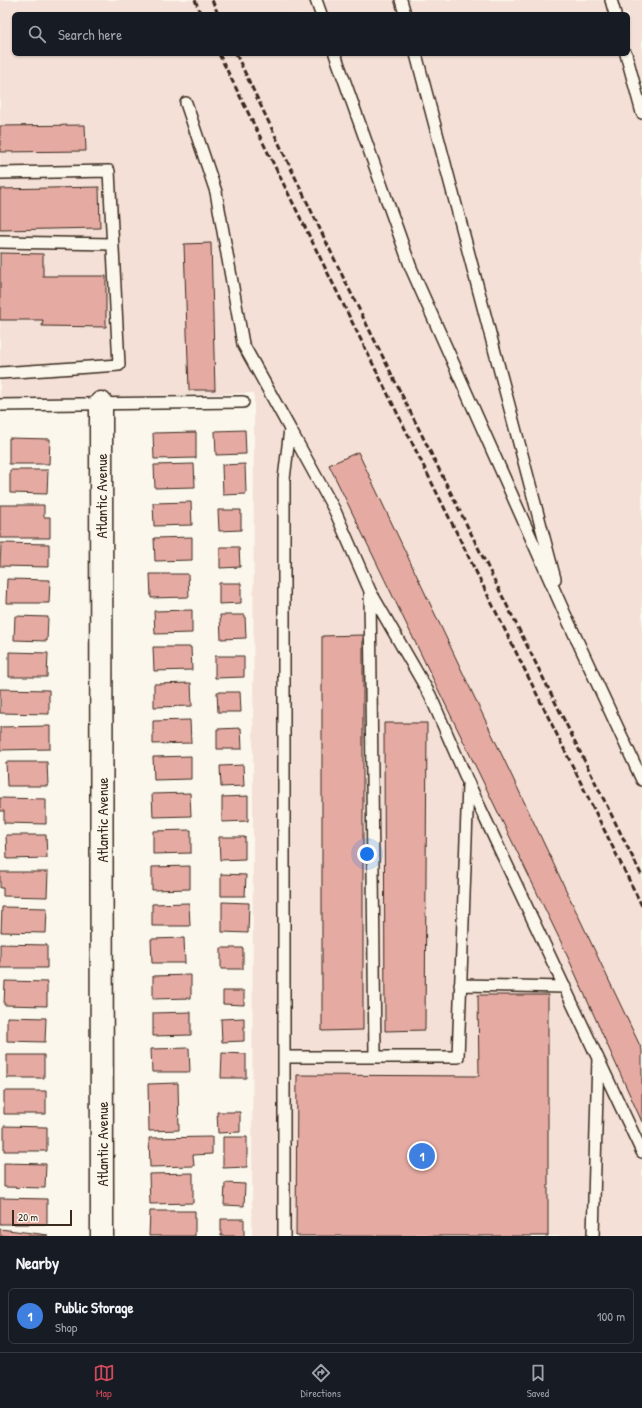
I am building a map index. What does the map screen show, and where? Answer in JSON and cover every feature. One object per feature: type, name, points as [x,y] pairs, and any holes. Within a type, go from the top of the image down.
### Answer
[{"type":"street","name":"Atlantic Avenue","points":[[101,403],[102,1236]]},
{"type":"lane","points":[[316,0],[320,12]]},
{"type":"lane","points":[[401,0],[404,12]]},
{"type":"lane","points":[[611,0],[614,12]]},
{"type":"lane","points":[[336,56],[411,268],[564,612],[642,780]]},
{"type":"lane","points":[[417,56],[564,612]]},
{"type":"lane","points":[[627,56],[642,113]]},
{"type":"lane","points":[[186,103],[216,192],[243,344],[336,511],[370,591],[430,695],[468,782],[642,1152]]},
{"type":"lane","points":[[0,173],[109,171],[118,365],[0,373]]},
{"type":"lane","points":[[0,242],[112,244]]},
{"type":"lane","points":[[0,405],[243,402]]},
{"type":"lane","points":[[284,1236],[284,479],[290,429]]},
{"type":"lane","points":[[370,591],[375,1057]]},
{"type":"lane","points":[[284,1057],[458,1057],[468,782]]},
{"type":"lane","points":[[460,985],[565,987]]},
{"type":"lane","points":[[593,1236],[598,1056]]},
{"type":"shaded area","points":[[0,0],[642,0],[642,1236],[252,1236],[254,393],[0,400]]},
{"type":"building","points":[[85,125],[86,151],[0,152],[0,126]]},
{"type":"building","points":[[99,187],[100,228],[0,230],[0,189]]},
{"type":"building","points":[[211,243],[215,390],[189,390],[184,244]]},
{"type":"building","points":[[0,253],[43,254],[43,276],[106,276],[106,327],[42,326],[43,320],[0,320]]},
{"type":"building","points":[[245,430],[246,454],[216,455],[215,431]]},
{"type":"building","points":[[196,432],[196,458],[154,459],[153,433]]},
{"type":"building","points":[[9,438],[50,439],[49,464],[9,464]]},
{"type":"building","points":[[358,452],[642,1050],[642,1122],[561,942],[329,465]]},
{"type":"building","points":[[194,464],[195,487],[155,488],[154,465]]},
{"type":"building","points":[[245,464],[246,494],[223,495],[222,465]]},
{"type":"building","points":[[10,470],[48,470],[47,494],[10,493]]},
{"type":"building","points":[[191,502],[192,525],[154,526],[153,503]]},
{"type":"building","points":[[0,505],[44,505],[44,517],[50,517],[50,538],[0,538]]},
{"type":"building","points":[[218,510],[241,510],[241,530],[219,531]]},
{"type":"building","points":[[192,537],[192,560],[155,561],[154,538]]},
{"type":"building","points":[[1,543],[49,544],[49,567],[0,566]]},
{"type":"building","points":[[220,547],[239,547],[240,567],[220,568]]},
{"type":"building","points":[[150,574],[188,574],[189,597],[151,598]]},
{"type":"building","points":[[7,579],[50,580],[49,603],[6,603]]},
{"type":"building","points":[[219,583],[241,583],[241,603],[219,604]]},
{"type":"building","points":[[192,610],[192,633],[155,634],[154,611]]},
{"type":"building","points":[[220,615],[245,615],[246,638],[221,639]]},
{"type":"building","points":[[15,616],[48,617],[47,641],[14,640]]},
{"type":"building","points":[[363,635],[363,1030],[322,1031],[322,636]]},
{"type":"building","points":[[153,647],[191,647],[192,670],[154,671]]},
{"type":"building","points":[[9,652],[48,653],[47,677],[9,677]]},
{"type":"building","points":[[215,656],[244,656],[244,677],[215,678]]},
{"type":"building","points":[[191,683],[192,706],[154,707],[154,684]]},
{"type":"building","points":[[0,689],[49,690],[49,714],[0,713]]},
{"type":"building","points":[[217,692],[240,692],[241,712],[218,712]]},
{"type":"building","points":[[190,720],[191,743],[153,744],[153,721]]},
{"type":"building","points":[[384,723],[427,723],[425,1030],[385,1031]]},
{"type":"building","points":[[50,726],[50,749],[0,750],[0,727]]},
{"type":"building","points":[[241,728],[242,749],[217,749],[217,729]]},
{"type":"building","points":[[191,756],[191,779],[154,780],[153,757]]},
{"type":"building","points":[[6,762],[47,762],[48,786],[7,786]]},
{"type":"building","points":[[243,765],[244,786],[221,787],[220,766]]},
{"type":"building","points":[[190,793],[191,816],[153,817],[152,794]]},
{"type":"building","points":[[248,796],[248,821],[222,822],[222,797]]},
{"type":"building","points":[[0,798],[46,799],[46,824],[4,823],[4,811],[0,811]]},
{"type":"building","points":[[191,830],[191,853],[153,854],[153,831]]},
{"type":"building","points":[[6,835],[46,835],[47,858],[7,859]]},
{"type":"building","points":[[219,837],[245,837],[245,859],[220,860]]},
{"type":"building","points":[[190,866],[190,889],[152,890],[152,867]]},
{"type":"building","points":[[0,872],[48,872],[47,897],[3,896],[3,888],[0,888]]},
{"type":"building","points":[[221,874],[246,875],[245,896],[221,896]]},
{"type":"building","points":[[222,902],[249,903],[248,933],[222,932]]},
{"type":"building","points":[[189,903],[190,926],[152,926],[152,904]]},
{"type":"building","points":[[2,907],[47,908],[46,933],[1,932]]},
{"type":"building","points":[[184,938],[185,963],[152,963],[151,939]]},
{"type":"building","points":[[0,944],[47,945],[47,968],[0,968]]},
{"type":"building","points":[[221,948],[243,948],[243,969],[221,969]]},
{"type":"building","points":[[191,975],[191,998],[153,999],[153,976]]},
{"type":"building","points":[[5,981],[47,982],[47,1006],[4,1005]]},
{"type":"building","points":[[223,991],[244,991],[244,1005],[223,1004]]},
{"type":"building","points":[[478,995],[548,995],[548,1236],[296,1236],[297,1075],[479,1076]]},
{"type":"building","points":[[191,1012],[191,1035],[153,1036],[153,1013]]},
{"type":"building","points":[[7,1017],[46,1018],[45,1042],[7,1041]]},
{"type":"building","points":[[244,1018],[244,1041],[222,1042],[221,1019]]},
{"type":"building","points":[[189,1048],[190,1072],[152,1072],[151,1049]]},
{"type":"building","points":[[222,1053],[246,1054],[246,1078],[221,1078]]},
{"type":"building","points":[[7,1055],[44,1055],[44,1078],[7,1078]]},
{"type":"building","points":[[178,1083],[179,1130],[149,1131],[148,1084]]},
{"type":"building","points":[[4,1091],[46,1091],[46,1114],[4,1114]]},
{"type":"building","points":[[217,1112],[240,1112],[240,1132],[218,1133]]},
{"type":"building","points":[[4,1126],[47,1127],[47,1151],[4,1151]]},
{"type":"building","points":[[212,1137],[212,1154],[193,1155],[194,1166],[150,1167],[149,1138]]},
{"type":"building","points":[[223,1137],[247,1137],[247,1167],[223,1168]]},
{"type":"building","points":[[4,1163],[46,1164],[45,1188],[4,1187]]},
{"type":"building","points":[[193,1173],[193,1203],[150,1204],[149,1174]]},
{"type":"building","points":[[225,1183],[245,1184],[244,1206],[224,1205]]},
{"type":"building","points":[[0,1198],[47,1199],[47,1224],[0,1224]]},
{"type":"building","points":[[150,1211],[195,1211],[195,1236],[149,1236]]},
{"type":"building","points":[[221,1219],[244,1219],[244,1236],[221,1236]]},
{"type":"building","points":[[0,1229],[48,1235],[0,1236]]},
{"type":"railway","points":[[195,0],[200,12]]},
{"type":"railway","points":[[212,0],[217,12]]},
{"type":"railway","points":[[220,56],[642,906]]},
{"type":"railway","points":[[237,56],[343,277],[642,876]]},
{"type":"place","name":"Public Storage","points":[[422,1156]]}]
